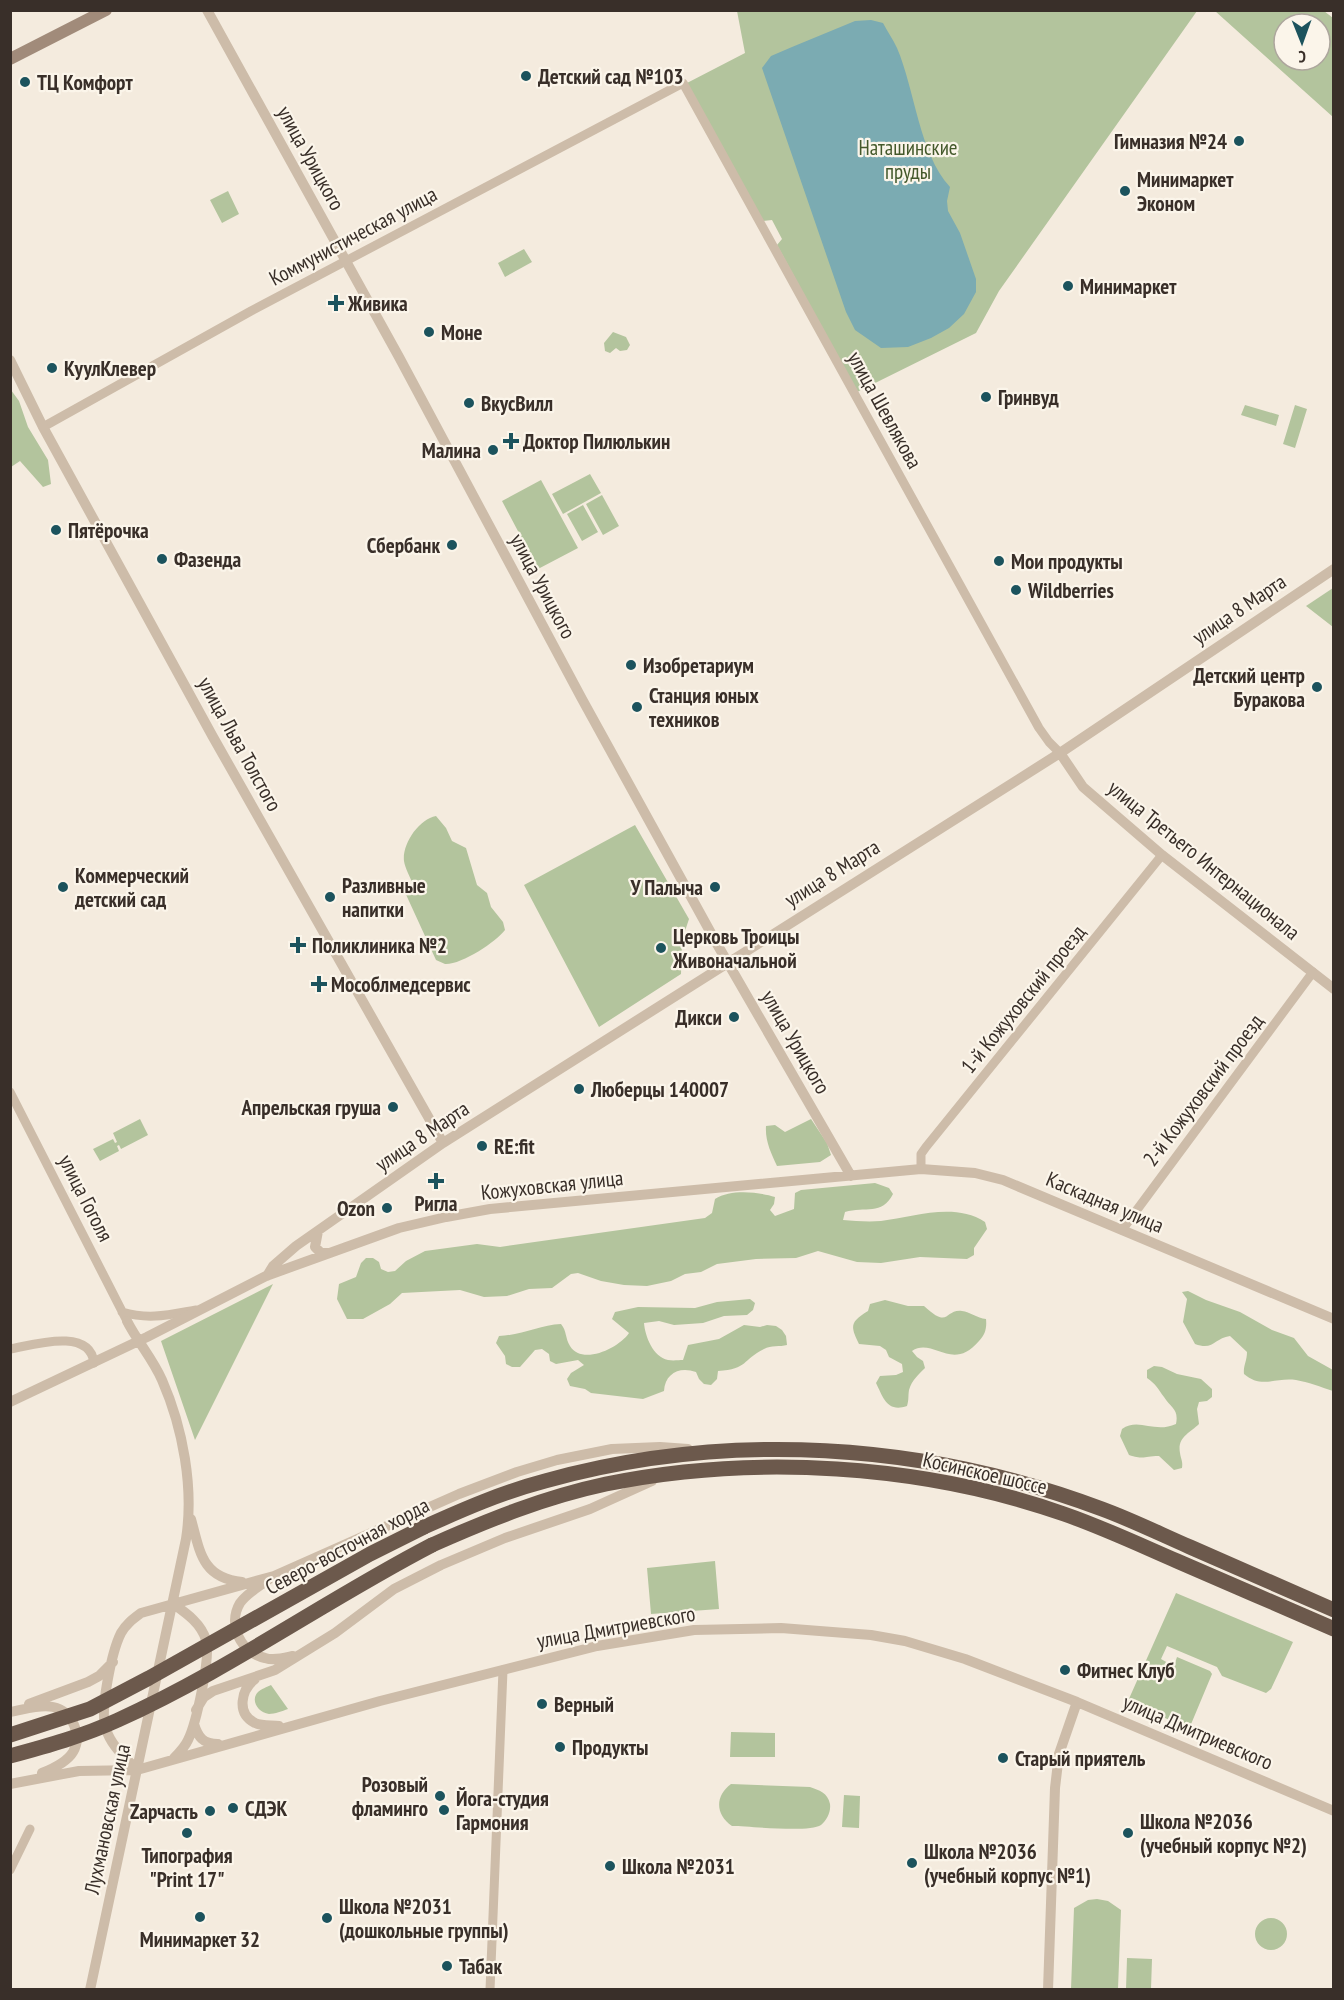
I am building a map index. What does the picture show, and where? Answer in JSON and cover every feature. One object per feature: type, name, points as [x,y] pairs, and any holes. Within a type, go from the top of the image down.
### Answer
[{"type":"highway","name":"Северо-восточная хорда","points":[[10,1736],[90,1709],[369,1554],[479,1503],[543,1481],[634,1461],[724,1451]]},
{"type":"highway","name":"Косинское шоссе","points":[[724,1451],[856,1452],[937,1463],[1001,1477],[1102,1509],[1334,1610]]},
{"type":"highway","name":"Косинское шоссе","points":[[603,1485],[673,1474],[747,1468],[831,1469],[917,1478],[1037,1505],[1094,1526],[1334,1629]]},
{"type":"highway","name":"Северо-восточная хорда","points":[[10,1756],[71,1739],[118,1720],[166,1696],[276,1635],[381,1571],[432,1545],[489,1520],[540,1502],[603,1485]]},
{"type":"main road","points":[[10,59],[106,10]]},
{"type":"street","name":"улица Урицкого","points":[[207,10],[399,357],[585,706],[728,963],[851,1176]]},
{"type":"street","name":"Коммунистическая улица","points":[[43,427],[251,311],[683,82]]},
{"type":"street","name":"улица Шевлякова","points":[[683,82],[1039,728],[1060,753]]},
{"type":"street","name":"улица Льва Толстого","points":[[10,360],[43,427],[204,721],[443,1143]]},
{"type":"street","name":"улица 8 Марта","points":[[266,1276],[285,1255],[443,1143],[1060,753],[1334,569]]},
{"type":"street","name":"улица Третьего Интернационала","points":[[1060,753],[1083,787],[1162,855],[1334,989]]},
{"type":"street","name":"1-й Кожуховский проезд","points":[[921,1169],[921,1154],[926,1147],[1162,855]]},
{"type":"street","name":"2-й Кожуховский проезд","points":[[1122,1230],[1313,972]]},
{"type":"street","name":"улица Гоголя","points":[[10,1092],[124,1316]]},
{"type":"street","name":"Каскадная улица","points":[[851,1176],[921,1169],[975,1173],[1003,1180],[1334,1319]]},
{"type":"street","name":"Кожуховская улица","points":[[266,1276],[399,1228],[490,1209],[851,1176]]},
{"type":"street","points":[[318,1231],[315,1247],[321,1253],[331,1252]]},
{"type":"street","points":[[10,1402],[139,1342],[266,1276]]},
{"type":"street","points":[[124,1316],[158,1317],[204,1308]]},
{"type":"street","points":[[124,1316],[162,1380],[182,1439],[189,1511],[206,1565],[214,1574],[225,1579],[248,1583]]},
{"type":"street","points":[[10,1349],[66,1340],[82,1345],[93,1356],[94,1363]]},
{"type":"street","points":[[137,1770],[111,1741],[103,1720],[117,1644],[126,1625],[141,1613],[274,1576],[459,1494],[557,1460],[612,1449],[660,1447],[724,1451]]},
{"type":"street","points":[[196,1710],[204,1697],[213,1691],[275,1670],[336,1633],[394,1589],[441,1565],[505,1538],[590,1509],[673,1474]]},
{"type":"street","name":"Лухмановская улица","points":[[90,1989],[186,1539],[189,1511]]},
{"type":"street","points":[[274,1576],[248,1595],[239,1605],[235,1626],[238,1638],[246,1649],[263,1658],[276,1659],[305,1652]]},
{"type":"street","points":[[172,1603],[197,1623],[206,1641],[207,1658],[194,1723],[188,1741],[172,1759]]},
{"type":"street","name":"улица Дмитриевского","points":[[25,1781],[79,1771],[137,1770],[380,1701],[597,1646],[694,1630],[781,1628],[871,1635],[933,1649],[998,1671],[1077,1702],[1334,1811]]},
{"type":"street","points":[[10,1711],[88,1682],[99,1676],[113,1661]]},
{"type":"street","points":[[490,1989],[504,1670]]},
{"type":"street","points":[[259,1676],[244,1690],[243,1706],[246,1714],[255,1723],[261,1725],[288,1726]]},
{"type":"street","points":[[1047,1989],[1055,1788],[1059,1754],[1077,1702]]},
{"type":"street","points":[[10,1711],[53,1707],[66,1714],[76,1732],[75,1745],[69,1757],[25,1781],[10,1784]]},
{"type":"street","points":[[194,1723],[197,1734],[207,1743],[230,1742]]},
{"type":"street","points":[[10,1870],[30,1829]]},
{"type":"green space","name":"Наташинские пруды","points":[[737,11],[1197,11],[999,291],[976,333],[857,392],[777,245],[782,239],[772,220],[763,221],[687,83],[745,53]]},
{"type":"green space","points":[[1215,11],[1324,11],[1272,12],[1272,62]]},
{"type":"green space","points":[[1333,18],[1333,117],[1283,72],[1332,72]]},
{"type":"green space","points":[[228,191],[239,214],[222,223],[210,200]]},
{"type":"green space","points":[[524,249],[532,262],[505,277],[498,263]]},
{"type":"green space","points":[[613,332],[626,337],[630,345],[627,350],[620,351],[616,348],[610,353],[605,351],[604,343]]},
{"type":"green space","points":[[11,390],[19,401],[28,427],[48,460],[51,484],[43,487],[20,461],[11,467]]},
{"type":"green space","points":[[1245,405],[1279,415],[1276,426],[1241,415]]},
{"type":"green space","points":[[1295,405],[1307,409],[1295,448],[1283,444]]},
{"type":"green space","points":[[590,474],[601,493],[563,514],[552,494]]},
{"type":"green space","points":[[541,480],[578,548],[538,569],[502,501]]},
{"type":"green space","points":[[602,495],[619,526],[603,535],[586,504]]},
{"type":"green space","points":[[583,505],[598,532],[582,541],[567,514]]},
{"type":"green space","points":[[1333,588],[1333,627],[1306,606]]},
{"type":"green space","points":[[436,816],[446,828],[452,841],[466,848],[477,885],[487,893],[491,907],[503,922],[505,930],[478,952],[460,961],[445,964],[436,960],[403,888],[413,884],[404,861],[409,840],[418,827]]},
{"type":"green space","points":[[635,825],[689,919],[682,940],[681,974],[599,1027],[524,885]]},
{"type":"green space","points":[[140,1119],[148,1135],[121,1149],[119,1145],[117,1146],[119,1151],[100,1161],[93,1149],[113,1139],[115,1143],[117,1142],[113,1133]]},
{"type":"green space","points":[[811,1119],[827,1143],[831,1155],[820,1162],[777,1166],[767,1142],[766,1126],[775,1125],[785,1132]]},
{"type":"green space","points":[[875,1183],[889,1188],[893,1194],[889,1201],[878,1208],[845,1212],[843,1220],[881,1221],[934,1212],[973,1216],[985,1222],[987,1229],[974,1248],[974,1255],[967,1259],[920,1257],[881,1263],[857,1262],[818,1251],[796,1258],[756,1259],[717,1264],[701,1272],[685,1274],[671,1281],[647,1286],[601,1281],[578,1273],[571,1274],[552,1288],[529,1289],[507,1296],[484,1297],[460,1290],[402,1293],[390,1304],[363,1319],[347,1319],[337,1299],[339,1284],[356,1277],[361,1263],[366,1258],[373,1258],[379,1262],[381,1269],[388,1272],[395,1271],[406,1261],[425,1251],[477,1244],[500,1247],[705,1218],[712,1213],[715,1199],[737,1193],[775,1197],[770,1210],[775,1216],[794,1209],[795,1193],[801,1190]]},
{"type":"green space","points":[[273,1284],[195,1440],[161,1341]]},
{"type":"green space","points":[[1188,1291],[1240,1312],[1272,1330],[1294,1338],[1308,1356],[1333,1370],[1333,1391],[1296,1380],[1263,1382],[1250,1378],[1244,1374],[1247,1352],[1230,1336],[1206,1346],[1195,1344],[1183,1322],[1187,1299],[1182,1292]]},
{"type":"green space","points":[[750,1299],[755,1303],[753,1310],[747,1315],[724,1316],[703,1323],[674,1325],[659,1321],[644,1323],[648,1340],[658,1355],[663,1358],[683,1360],[688,1345],[719,1339],[744,1325],[760,1327],[767,1325],[776,1326],[782,1330],[786,1336],[787,1345],[767,1348],[740,1366],[718,1371],[717,1379],[711,1385],[704,1384],[696,1372],[684,1370],[674,1372],[667,1380],[664,1391],[643,1399],[591,1393],[585,1389],[570,1386],[567,1379],[571,1373],[584,1365],[578,1360],[556,1364],[550,1361],[549,1354],[542,1349],[535,1350],[520,1367],[512,1367],[506,1364],[505,1356],[496,1343],[499,1336],[561,1324],[570,1346],[583,1355],[591,1355],[609,1349],[629,1333],[612,1319],[615,1312],[638,1307],[695,1308],[717,1302]]},
{"type":"green space","points":[[885,1300],[908,1306],[924,1306],[938,1317],[943,1318],[956,1311],[962,1311],[986,1319],[985,1331],[981,1339],[969,1350],[960,1354],[951,1355],[928,1348],[912,1351],[923,1361],[925,1368],[910,1386],[907,1406],[900,1408],[887,1402],[876,1383],[880,1376],[903,1372],[902,1364],[889,1357],[886,1350],[880,1346],[859,1344],[853,1329],[858,1318],[868,1311],[870,1304]]},
{"type":"green space","points":[[1154,1366],[1201,1379],[1212,1389],[1212,1397],[1207,1401],[1199,1402],[1197,1409],[1199,1424],[1180,1443],[1182,1468],[1174,1470],[1159,1456],[1142,1458],[1129,1455],[1120,1436],[1122,1429],[1128,1426],[1168,1427],[1176,1424],[1174,1409],[1147,1378],[1147,1370]]},
{"type":"green space","points":[[715,1561],[719,1609],[651,1614],[647,1568]]},
{"type":"green space","points":[[1176,1593],[1293,1642],[1271,1689],[1266,1693],[1222,1676],[1217,1667],[1167,1646],[1161,1659],[1168,1663],[1167,1667],[1173,1669],[1177,1657],[1210,1671],[1212,1674],[1189,1729],[1128,1701]]},
{"type":"green space","points":[[271,1685],[288,1709],[269,1714],[256,1706],[255,1699],[258,1692]]},
{"type":"green space","points":[[731,1732],[775,1733],[775,1757],[730,1757]]},
{"type":"green space","points":[[731,1784],[810,1787],[827,1797],[830,1804],[829,1813],[821,1825],[804,1829],[732,1826],[722,1816],[719,1805],[722,1794]]},
{"type":"green space","points":[[844,1795],[860,1796],[859,1828],[842,1827]]},
{"type":"green space","points":[[1088,1900],[1108,1901],[1121,1910],[1118,1989],[1071,1989],[1074,1908]]},
{"type":"green space","points":[[1271,1918],[1282,1923],[1287,1934],[1282,1945],[1271,1950],[1260,1945],[1255,1934],[1260,1923]]},
{"type":"green space","points":[[1127,1958],[1152,1959],[1151,1989],[1126,1989]]},
{"type":"water","name":"Наташинские пруды","points":[[871,20],[883,23],[897,48],[924,139],[931,157],[950,187],[947,201],[948,211],[960,233],[976,279],[976,292],[964,314],[949,328],[908,347],[881,348],[855,330],[846,312],[762,68],[771,56],[855,21]]},
{"type":"place","name":"Детский сад №103","points":[[526,76]]},
{"type":"place","name":"ТЦ Комфорт","points":[[25,82]]},
{"type":"place","name":"Гимназия №24","points":[[1239,141]]},
{"type":"place","name":"Минимаркет Эконом","points":[[1125,191]]},
{"type":"place","name":"Минимаркет","points":[[1068,286]]},
{"type":"place","name":"Живика","points":[[336,303]]},
{"type":"place","name":"Моне","points":[[429,332]]},
{"type":"place","name":"КуулКлевер","points":[[52,368]]},
{"type":"place","name":"Гринвуд","points":[[986,397]]},
{"type":"place","name":"ВкусВилл","points":[[469,403]]},
{"type":"place","name":"Доктор Пилюлькин","points":[[511,441]]},
{"type":"place","name":"Малина","points":[[493,450]]},
{"type":"place","name":"Пятёрочка","points":[[56,530]]},
{"type":"place","name":"Сбербанк","points":[[452,545]]},
{"type":"place","name":"Фазенда","points":[[162,559]]},
{"type":"place","name":"Мои продукты","points":[[999,561]]},
{"type":"place","name":"Wildberries","points":[[1016,590]]},
{"type":"place","name":"Изобретариум","points":[[631,665]]},
{"type":"place","name":"Детский центр Буракова","points":[[1317,687]]},
{"type":"place","name":"Станция юных техников","points":[[637,707]]},
{"type":"place","name":"Коммерческий детский сад","points":[[63,887]]},
{"type":"place","name":"У Палыча","points":[[715,887]]},
{"type":"place","name":"Разливные напитки","points":[[330,897]]},
{"type":"place","name":"Поликлиника №2","points":[[298,945]]},
{"type":"place","name":"Церковь Троицы Живоначальной","points":[[661,948]]},
{"type":"place","name":"Мособлмедсервис","points":[[319,984]]},
{"type":"place","name":"Дикси","points":[[734,1017]]},
{"type":"place","name":"Люберцы 140007","points":[[579,1089]]},
{"type":"place","name":"Апрельская груша","points":[[393,1107]]},
{"type":"place","name":"RE:fit","points":[[482,1146]]},
{"type":"place","name":"Ригла","points":[[436,1181]]},
{"type":"place","name":"Ozon","points":[[387,1208]]},
{"type":"place","name":"Фитнес Клуб","points":[[1065,1670]]},
{"type":"place","name":"Верный","points":[[542,1704]]},
{"type":"place","name":"Продукты","points":[[560,1747]]},
{"type":"place","name":"Старый приятель","points":[[1003,1758]]},
{"type":"place","name":"Розовый фламинго","points":[[440,1796]]},
{"type":"place","name":"СДЭК","points":[[233,1808]]},
{"type":"place","name":"Йога-студия Гармония","points":[[444,1810]]},
{"type":"place","name":"Zapчасть","points":[[210,1811]]},
{"type":"place","name":"Типография \"Print 17\"","points":[[187,1833]]},
{"type":"place","name":"Школа №2036 (учебный корпус №2)","points":[[1128,1833]]},
{"type":"place","name":"Школа №2036 (учебный корпус №1)","points":[[912,1863]]},
{"type":"place","name":"Школа №2031","points":[[610,1866]]},
{"type":"place","name":"Минимаркет 32","points":[[200,1917]]},
{"type":"place","name":"Школа №2031 (дошкольные группы)","points":[[327,1918]]},
{"type":"place","name":"Табак","points":[[447,1966]]}]
